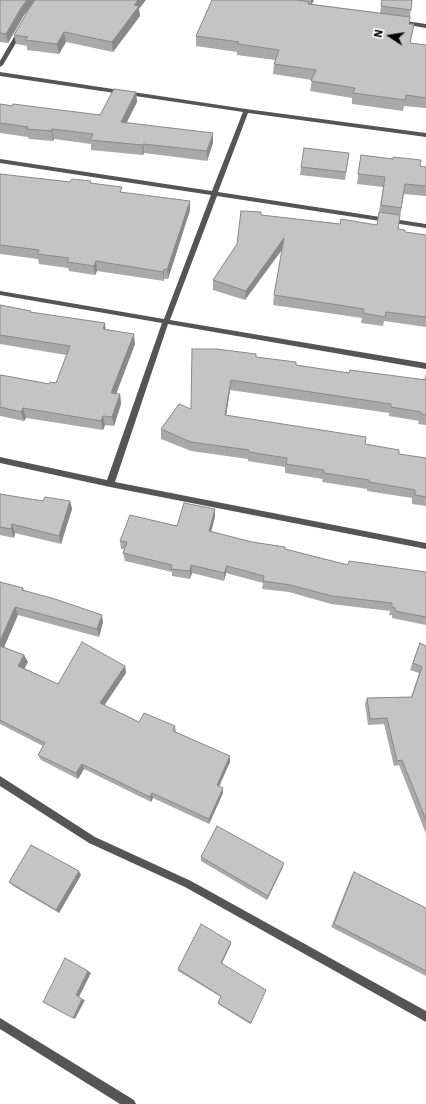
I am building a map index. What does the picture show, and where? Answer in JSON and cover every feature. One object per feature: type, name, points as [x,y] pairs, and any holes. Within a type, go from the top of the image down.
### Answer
[{"type":"street","points":[[395,22],[426,26]]},
{"type":"street","points":[[0,65],[23,25]]},
{"type":"street","points":[[0,74],[426,135]]},
{"type":"street","points":[[110,484],[166,321],[246,110]]},
{"type":"street","points":[[0,161],[426,226]]},
{"type":"street","points":[[0,293],[426,366]]},
{"type":"street","points":[[0,460],[110,484],[426,546]]},
{"type":"street","points":[[1,783],[92,840],[188,884],[426,1017]]},
{"type":"street","points":[[0,1023],[130,1104]]},
{"type":"building","points":[[0,0],[27,0],[6,34],[0,33]]},
{"type":"building","points":[[35,0],[138,0],[134,5],[139,6],[112,42],[64,32],[57,44],[25,40],[28,37],[14,35]]},
{"type":"building","points":[[212,0],[297,0],[309,2],[308,4],[410,17],[409,24],[414,24],[410,43],[426,45],[426,98],[406,95],[405,100],[353,93],[355,88],[311,81],[316,70],[274,64],[279,50],[238,44],[239,42],[196,36]]},
{"type":"building","points":[[382,0],[412,0],[411,10],[381,6]]},
{"type":"building","points":[[114,89],[136,92],[121,122],[213,133],[207,151],[90,140],[93,134],[52,129],[52,131],[27,129],[28,127],[0,123],[0,104],[12,106],[13,104],[100,115]]},
{"type":"building","points":[[304,148],[349,153],[346,172],[301,167]]},
{"type":"building","points":[[361,155],[393,159],[393,157],[421,160],[420,166],[426,167],[426,186],[405,184],[401,208],[381,205],[385,177],[358,174]]},
{"type":"building","points":[[0,174],[70,182],[72,179],[91,181],[90,183],[122,187],[120,192],[190,201],[167,270],[164,269],[163,272],[96,261],[94,266],[67,262],[69,258],[37,254],[39,250],[0,245]]},
{"type":"building","points":[[241,211],[261,212],[261,215],[340,224],[341,219],[377,225],[379,212],[400,215],[398,229],[405,230],[405,232],[426,235],[426,317],[386,312],[385,317],[363,313],[364,309],[274,295],[284,238],[246,291],[213,280],[237,244]]},
{"type":"building","points":[[0,305],[31,311],[30,312],[105,323],[103,329],[134,334],[111,393],[120,394],[112,417],[103,416],[101,421],[23,408],[21,412],[0,407],[0,375],[49,384],[50,382],[56,383],[70,346],[0,335]]},
{"type":"building","points":[[192,349],[217,349],[256,354],[256,357],[296,362],[296,365],[349,373],[350,370],[426,380],[426,415],[421,414],[421,412],[391,407],[391,404],[231,380],[225,415],[366,437],[365,444],[399,450],[399,454],[426,458],[426,497],[415,495],[415,490],[369,482],[369,480],[324,473],[324,470],[286,464],[287,458],[249,452],[249,450],[191,442],[161,429],[179,404],[191,409]]},
{"type":"building","points":[[0,494],[43,501],[45,497],[70,501],[59,536],[12,524],[11,529],[0,527]]},
{"type":"building","points":[[184,503],[215,509],[209,531],[252,542],[285,547],[285,549],[348,565],[349,561],[426,572],[426,617],[395,611],[395,608],[392,607],[392,603],[332,596],[290,585],[263,581],[264,576],[227,566],[224,573],[191,565],[190,571],[171,569],[172,565],[123,553],[127,542],[120,541],[130,515],[177,526]]},
{"type":"building","points":[[0,582],[23,588],[22,590],[55,599],[102,615],[97,629],[15,607],[0,641]]},
{"type":"building","points":[[82,642],[125,666],[100,703],[139,722],[144,713],[175,726],[173,731],[230,756],[217,785],[223,788],[209,819],[152,793],[150,797],[82,764],[76,773],[38,755],[45,743],[0,720],[0,646],[24,655],[18,666],[58,684]]},
{"type":"building","points":[[420,643],[426,646],[426,820],[402,760],[397,761],[387,718],[370,719],[367,698],[412,697],[422,667],[413,663]]},
{"type":"building","points":[[217,826],[284,863],[268,896],[201,857]]},
{"type":"building","points":[[31,845],[79,871],[56,910],[9,882]]},
{"type":"building","points":[[354,872],[426,908],[426,971],[334,924]]},
{"type":"building","points":[[201,924],[231,942],[221,963],[266,990],[251,1023],[218,1003],[221,996],[178,969]]},
{"type":"building","points":[[65,958],[88,971],[76,995],[82,999],[73,1018],[43,1002]]}]
